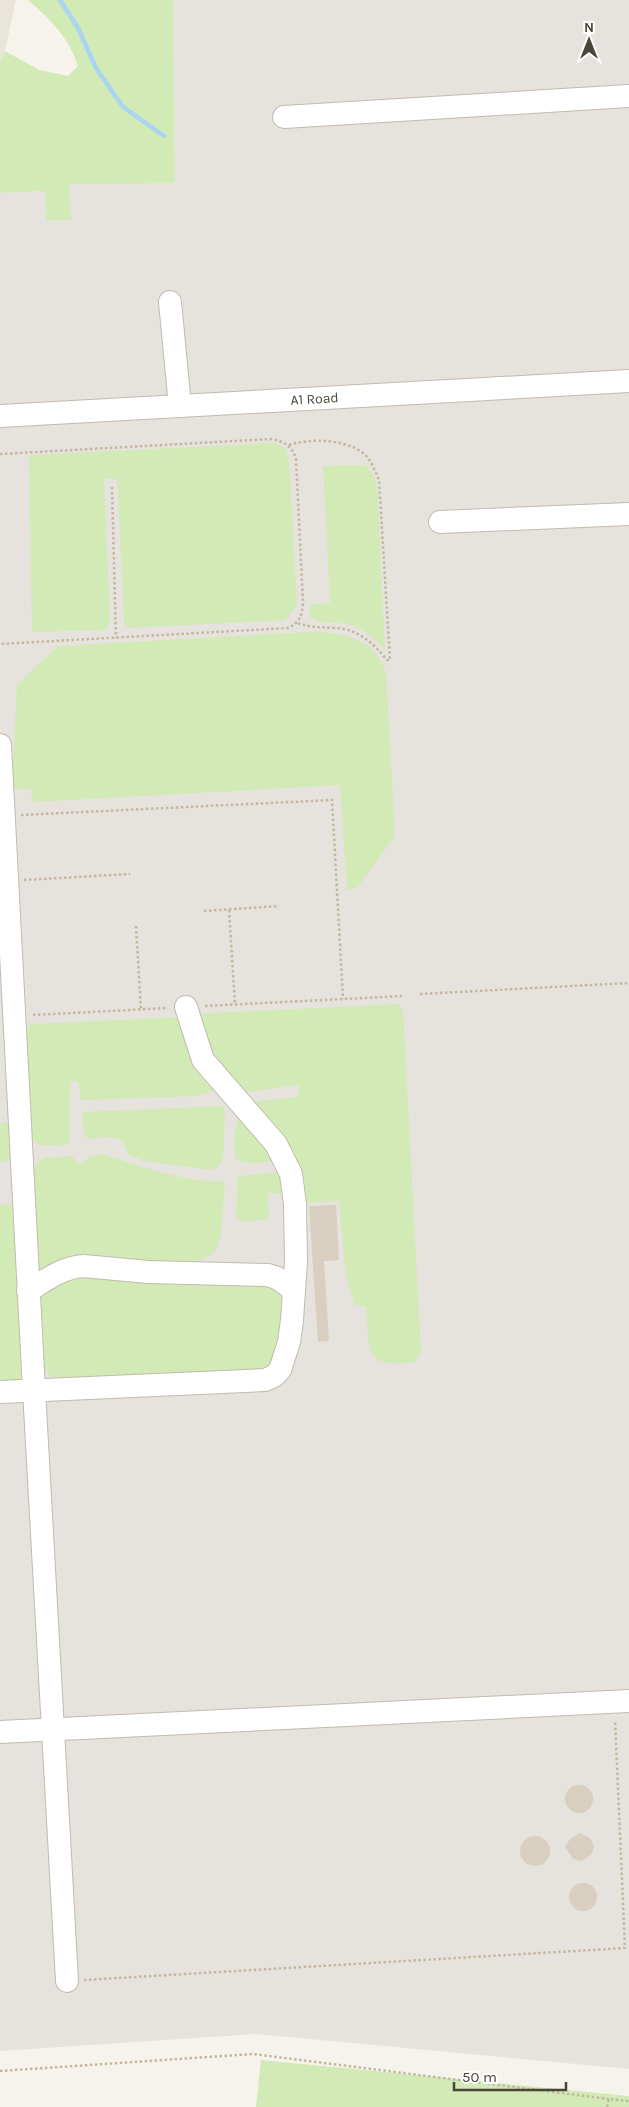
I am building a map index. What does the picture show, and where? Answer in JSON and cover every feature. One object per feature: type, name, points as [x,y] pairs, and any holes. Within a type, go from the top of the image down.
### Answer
[{"type":"lane","points":[[284,117],[629,96]]},
{"type":"lane","points":[[170,302],[180,406]]},
{"type":"lane","name":"A1 Road","points":[[0,416],[629,381]]},
{"type":"lane","points":[[440,522],[629,514]]},
{"type":"lane","points":[[0,745],[28,1290],[67,1981]]},
{"type":"lane","points":[[0,1392],[265,1380],[274,1376],[280,1370],[289,1342],[294,1290],[295,1204],[291,1174],[276,1144],[203,1060],[186,1007]]},
{"type":"lane","points":[[28,1290],[59,1272],[76,1266],[148,1272],[268,1275],[277,1278],[294,1290]]},
{"type":"lane","points":[[0,1732],[54,1738],[621,1701]]},
{"type":"path","points":[[0,454],[281,441],[289,446],[296,459],[303,603],[302,614],[297,623],[288,628],[0,644]]},
{"type":"path","points":[[289,446],[302,441],[333,442],[364,454],[373,466],[379,480],[390,660],[387,660],[374,644],[357,633],[338,628],[310,628],[297,623]]},
{"type":"path","points":[[112,487],[116,638]]},
{"type":"path","points":[[4,816],[332,800],[343,999]]},
{"type":"path","points":[[7,881],[130,874]]},
{"type":"path","points":[[204,912],[279,906]]},
{"type":"path","points":[[229,910],[235,1005]]},
{"type":"path","points":[[136,926],[141,1010]]},
{"type":"path","points":[[420,994],[629,983]]},
{"type":"path","points":[[14,1016],[402,996]]},
{"type":"path","points":[[67,1981],[625,1948],[621,1701]]},
{"type":"path","points":[[0,2070],[253,2054],[608,2099],[629,2100]]},
{"type":"path","points":[[607,2107],[608,2099]]},
{"type":"shaded area","points":[[0,0],[16,0],[5,51],[0,62]]},
{"type":"shaded area","points":[[173,0],[629,0],[629,2069],[256,2034],[0,2051],[0,193],[45,191],[46,221],[70,220],[68,184],[175,182]]},
{"type":"green space","points":[[28,0],[173,0],[175,183],[69,184],[71,220],[46,221],[45,191],[0,193],[0,62],[5,51],[39,70],[68,76],[78,66],[74,55],[58,29]]},
{"type":"green space","points":[[274,443],[286,448],[289,458],[297,605],[285,620],[128,628],[124,622],[117,479],[104,479],[110,622],[106,630],[32,632],[29,455]]},
{"type":"green space","points":[[366,465],[375,478],[377,486],[385,651],[378,642],[358,628],[347,624],[317,621],[309,616],[311,604],[330,603],[323,466]]},
{"type":"green space","points":[[309,632],[345,635],[365,644],[380,660],[386,672],[395,836],[357,888],[347,890],[340,785],[32,802],[31,789],[14,789],[12,784],[17,685],[58,646]]},
{"type":"green space","points":[[399,1004],[403,1011],[421,1352],[415,1362],[398,1363],[377,1359],[372,1353],[369,1344],[366,1306],[355,1305],[346,1278],[339,1201],[301,1203],[250,1102],[298,1097],[299,1085],[247,1092],[239,1089],[231,1082],[217,1062],[199,1019],[203,1014],[212,1013]]},
{"type":"green space","points":[[185,1017],[216,1090],[196,1096],[81,1100],[78,1081],[70,1082],[70,1144],[44,1145],[35,1142],[32,1138],[25,1038],[31,1024]]},
{"type":"green space","points":[[222,1106],[225,1112],[223,1159],[219,1167],[210,1170],[145,1161],[129,1155],[122,1140],[110,1137],[88,1139],[84,1134],[82,1112]]},
{"type":"green space","points":[[239,1114],[244,1116],[274,1161],[250,1163],[236,1159],[234,1136]]},
{"type":"green space","points":[[11,1122],[14,1157],[0,1162],[0,1123]]},
{"type":"green space","points":[[102,1154],[179,1177],[195,1180],[225,1181],[221,1235],[218,1246],[212,1254],[199,1261],[167,1266],[38,1277],[33,1167],[44,1158],[72,1156],[78,1164]]},
{"type":"green space","points":[[283,1172],[287,1194],[268,1193],[269,1219],[244,1222],[236,1217],[238,1176]]},
{"type":"green space","points":[[18,1204],[24,1374],[18,1380],[0,1383],[0,1205]]},
{"type":"green space","points":[[73,1270],[282,1285],[289,1311],[279,1329],[281,1340],[277,1363],[264,1369],[62,1379],[50,1376],[43,1365],[37,1291]]},
{"type":"green space","points":[[261,2060],[629,2096],[629,2107],[256,2107]]},
{"type":"building","points":[[336,1205],[339,1260],[324,1261],[329,1341],[318,1342],[309,1206]]},
{"type":"building","points":[[579,1785],[589,1789],[593,1799],[589,1809],[579,1813],[569,1809],[565,1799],[569,1789]]},
{"type":"building","points":[[580,1833],[590,1838],[594,1846],[592,1854],[582,1861],[573,1859],[565,1847],[570,1839]]},
{"type":"building","points":[[535,1836],[546,1840],[550,1851],[546,1862],[535,1866],[524,1862],[520,1851],[524,1840]]},
{"type":"building","points":[[583,1883],[593,1887],[597,1897],[593,1907],[583,1911],[573,1907],[569,1897],[573,1887]]},
{"type":"waterway","points":[[60,0],[78,28],[96,68],[123,107],[164,136]]}]
